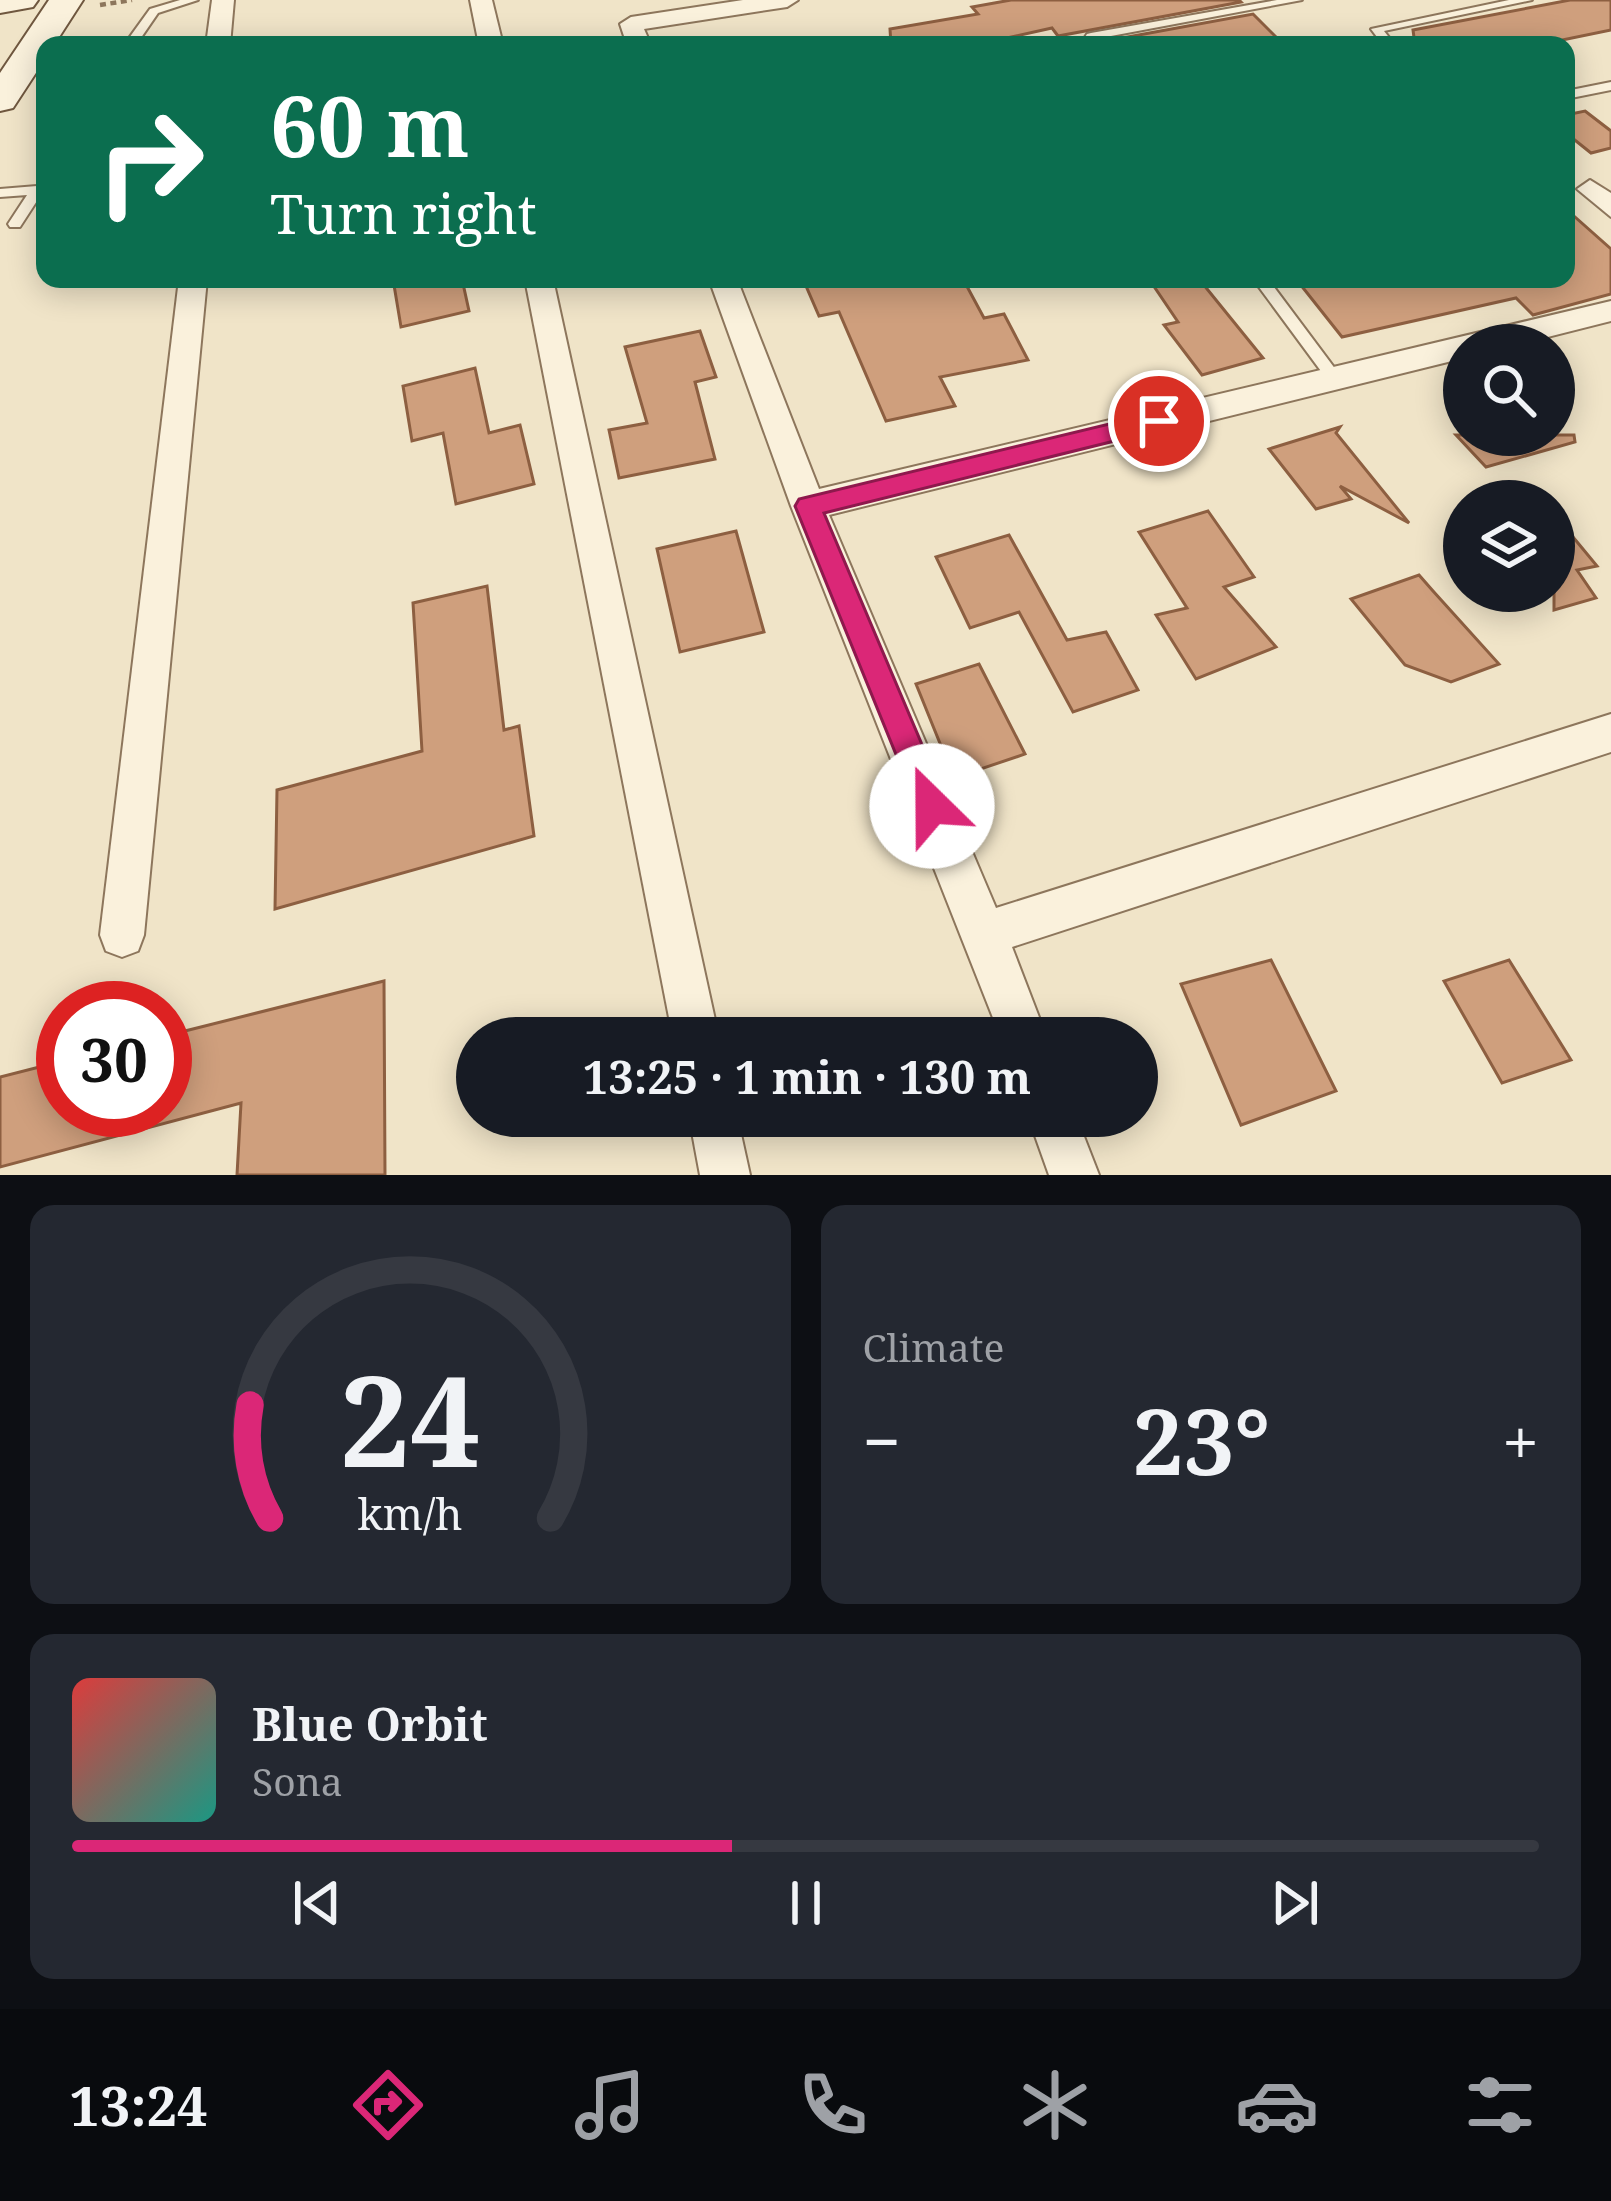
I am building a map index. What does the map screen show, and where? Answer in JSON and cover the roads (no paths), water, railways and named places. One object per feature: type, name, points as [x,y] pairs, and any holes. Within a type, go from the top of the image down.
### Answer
[{"type":"main road","points":[[0,3],[21,0]]},
{"type":"main road","points":[[69,36],[83,2]]},
{"type":"main road","points":[[60,36],[83,2]]},
{"type":"main road","points":[[6,114],[36,70]]},
{"type":"main road","points":[[6,114],[36,85]]},
{"type":"street","points":[[219,36],[223,0]]},
{"type":"street","points":[[482,0],[489,36]]},
{"type":"street","points":[[622,0],[635,35],[787,0]]},
{"type":"street","points":[[1611,184],[1590,189],[1611,208]]},
{"type":"street","points":[[122,935],[192,288]]},
{"type":"street","points":[[541,288],[692,1017]]},
{"type":"street","points":[[726,288],[808,506],[1016,1017]]},
{"type":"street","points":[[1558,324],[1611,311]]},
{"type":"street","points":[[808,506],[1443,352]]},
{"type":"street","points":[[985,934],[1611,733]]},
{"type":"street","points":[[717,1137],[725,1175]]},
{"type":"street","points":[[1060,1137],[1074,1175]]},
{"type":"lane","points":[[136,36],[154,11],[192,0]]},
{"type":"lane","points":[[1091,36],[1296,0]]},
{"type":"lane","points":[[1382,36],[1377,29],[1526,0]]},
{"type":"lane","points":[[1575,93],[1611,86]]},
{"type":"lane","points":[[0,193],[36,185]]},
{"type":"lane","points":[[15,224],[36,192]]},
{"type":"lane","points":[[1267,288],[1334,379]]}]
